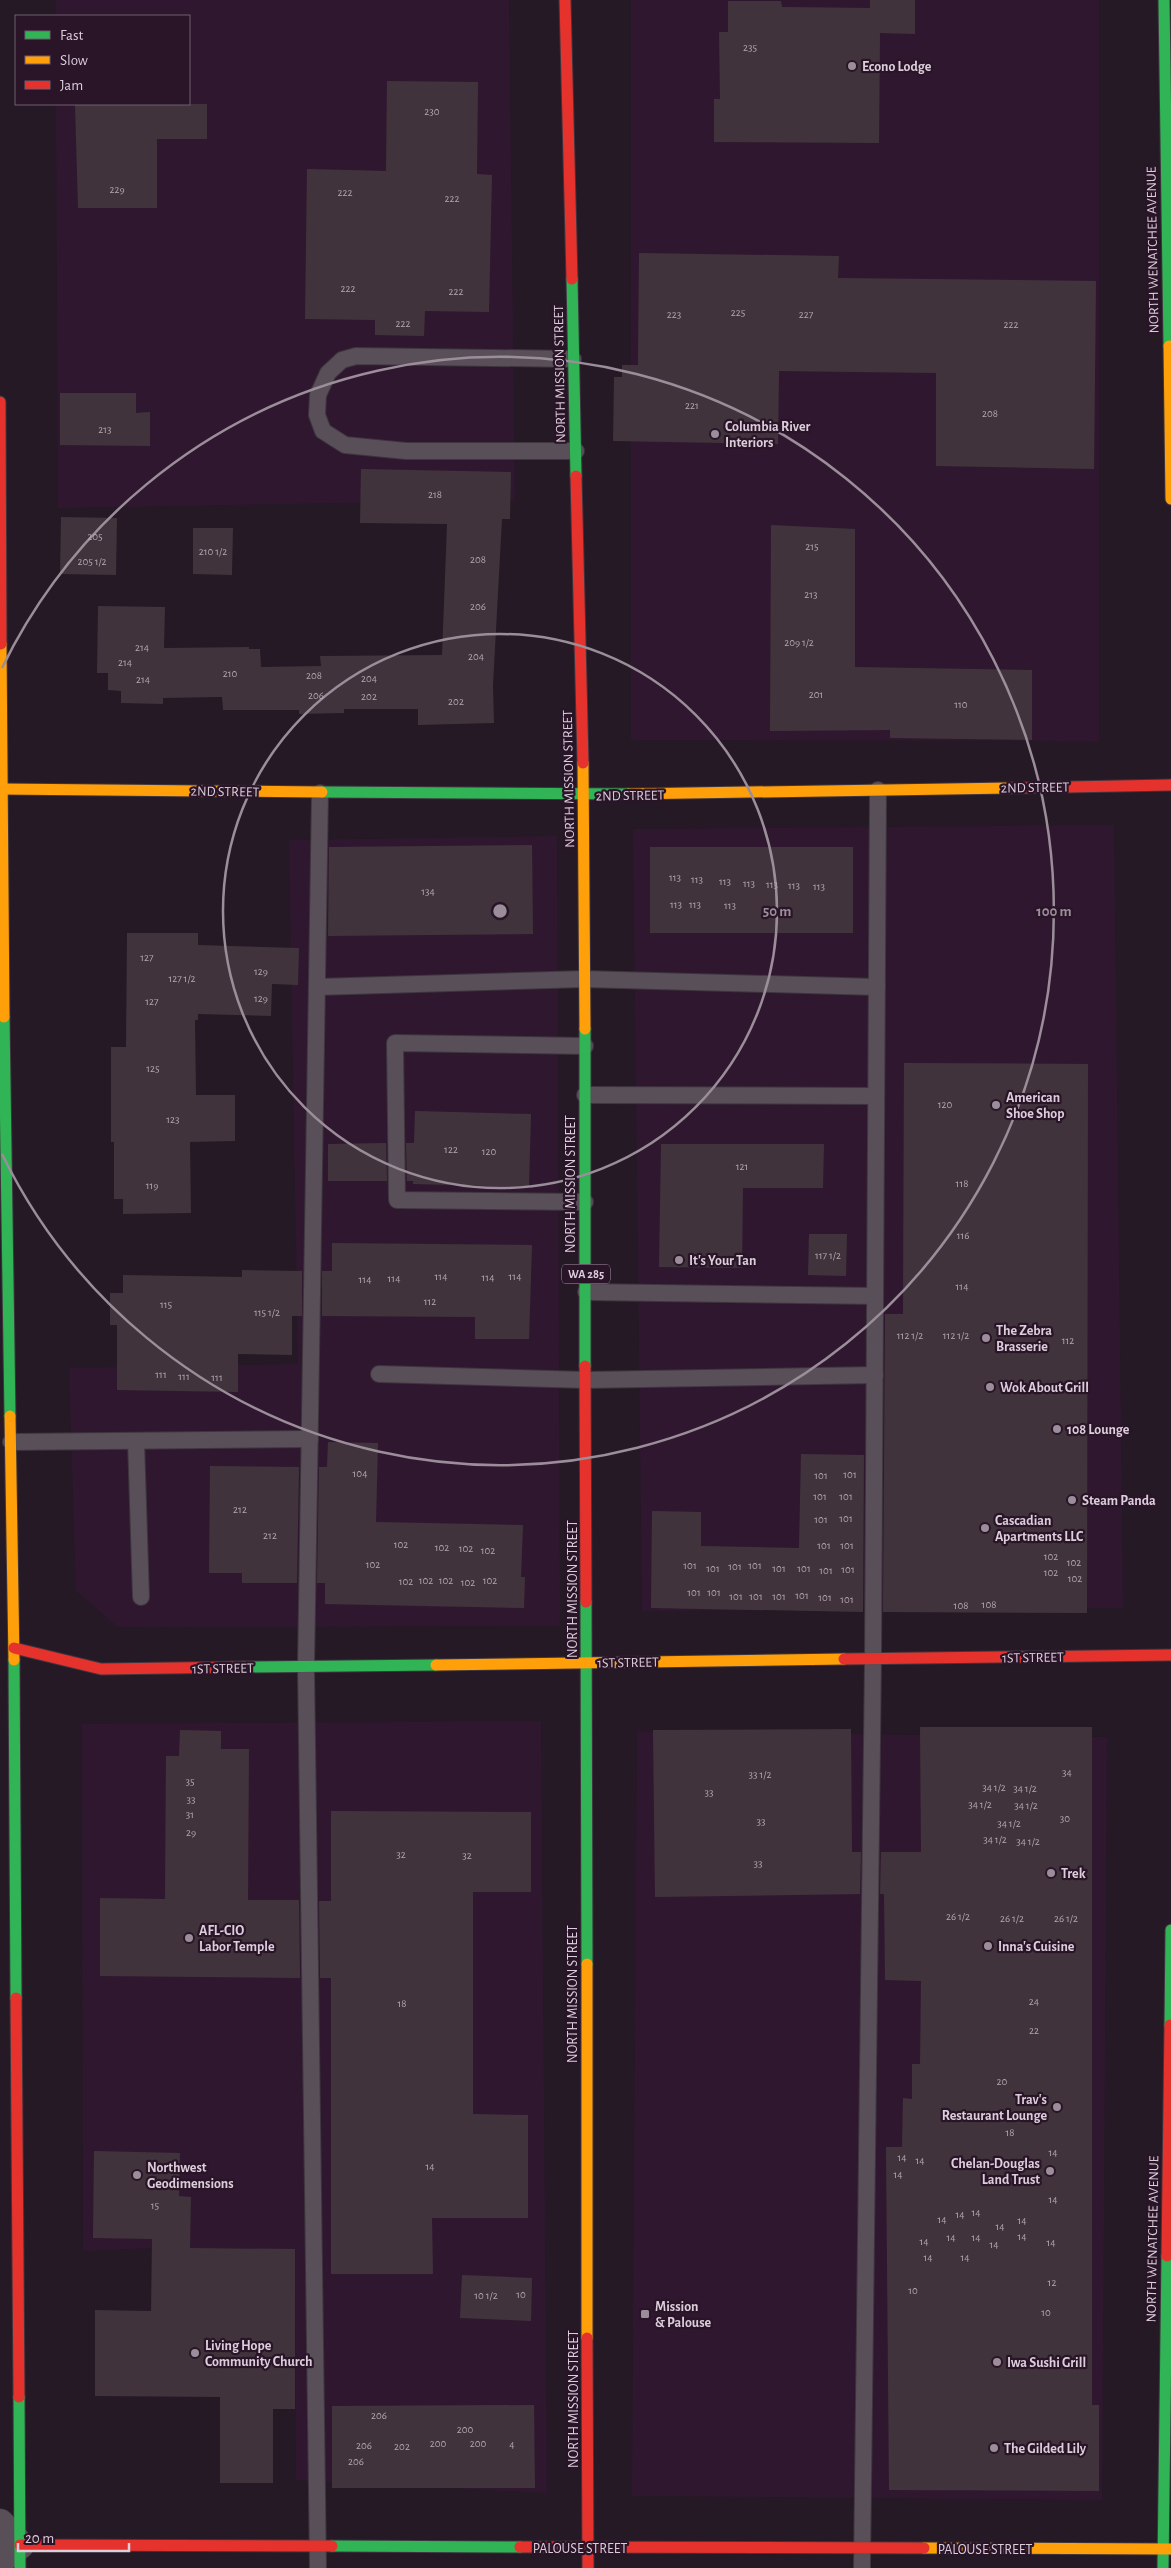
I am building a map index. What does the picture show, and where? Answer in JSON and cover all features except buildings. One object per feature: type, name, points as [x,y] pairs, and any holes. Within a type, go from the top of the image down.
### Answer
[{"type":"main road","name":"NORTH MISSION STREET","points":[[565,0],[584,795],[588,2548]]},
{"type":"main road","name":"NORTH WENATCHEE AVENUE","points":[[1164,0],[1171,499]]},
{"type":"main road","points":[[0,402],[4,1274],[11,1442],[7,1645],[8,2009],[17,2117],[13,2558]]},
{"type":"main road","name":"2ND STREET","points":[[1,788],[584,795],[1171,785]]},
{"type":"main road","name":"1ST STREET","points":[[7,1645],[101,1669],[1171,1655]]},
{"type":"main road","name":"NORTH WENATCHEE AVENUE","points":[[1163,2568],[1167,2549],[1171,1930]]},
{"type":"main road","name":"PALOUSE STREET","points":[[13,2558],[318,2547],[1167,2549]]},
{"type":"main road","name":"WA 285","points":[[588,2548],[588,2568]]},
{"type":"street","points":[[0,2523],[13,2558]]},
{"type":"lane","points":[[574,359],[356,356],[342,360],[328,373],[318,395],[317,415],[323,431],[346,445],[406,451],[576,451]]},
{"type":"lane","points":[[862,2568],[873,1659],[878,790]]},
{"type":"lane","points":[[318,2568],[306,1667],[320,792]]},
{"type":"lane","points":[[317,987],[584,979],[877,987]]},
{"type":"lane","points":[[585,1046],[395,1043],[397,1200],[585,1202]]},
{"type":"lane","points":[[585,1095],[876,1096]]},
{"type":"lane","points":[[586,1292],[875,1296]]},
{"type":"lane","points":[[379,1374],[586,1380],[875,1375]]},
{"type":"lane","points":[[11,1442],[310,1439]]},
{"type":"lane","points":[[136,1441],[141,1597]]},
{"type":"lane","points":[[0,2117],[17,2117]]},
{"type":"shaded area","points":[[56,0],[509,0],[515,500],[58,508],[56,105],[190,105],[190,15],[56,15]]},
{"type":"shaded area","points":[[631,0],[1099,0],[1099,741],[631,740]]},
{"type":"shaded area","points":[[1114,825],[1123,1608],[642,1611],[633,829]]},
{"type":"shaded area","points":[[557,836],[560,1626],[118,1627],[76,1591],[69,1368],[298,1364],[289,840]]},
{"type":"shaded area","points":[[541,1721],[547,2493],[296,2480],[295,2249],[152,2248],[83,2251],[82,1724]]},
{"type":"shaded area","points":[[637,1732],[1107,1737],[1102,2500],[632,2496]]},
{"type":"traffic: fast","points":[[1164,0],[1169,346]]},
{"type":"traffic: fast","points":[[572,279],[576,476]]},
{"type":"traffic: fast","points":[[322,792],[628,794]]},
{"type":"traffic: fast","points":[[4,1017],[10,1416]]},
{"type":"traffic: fast","points":[[585,1029],[585,1366]]},
{"type":"traffic: fast","points":[[586,1602],[587,1964]]},
{"type":"traffic: fast","points":[[14,1660],[16,1998]]},
{"type":"traffic: fast","points":[[243,1667],[436,1665]]},
{"type":"traffic: fast","points":[[1170,2025],[1171,1930]]},
{"type":"traffic: fast","points":[[1163,2567],[1167,2256]]},
{"type":"traffic: fast","points":[[19,2397],[20,2568]]},
{"type":"traffic: fast","points":[[332,2546],[520,2547]]},
{"type":"traffic: slow","points":[[1169,346],[1171,499]]},
{"type":"traffic: slow","points":[[1,644],[4,1017]]},
{"type":"traffic: slow","points":[[583,763],[585,1029]]},
{"type":"traffic: slow","points":[[628,794],[1010,788]]},
{"type":"traffic: slow","points":[[1,789],[322,792]]},
{"type":"traffic: slow","points":[[10,1416],[14,1660]]},
{"type":"traffic: slow","points":[[436,1665],[844,1659]]},
{"type":"traffic: slow","points":[[587,1964],[587,2338]]},
{"type":"traffic: slow","points":[[924,2548],[1171,2549]]},
{"type":"traffic: jam","points":[[565,0],[572,279]]},
{"type":"traffic: jam","points":[[0,402],[1,644]]},
{"type":"traffic: jam","points":[[576,476],[583,763]]},
{"type":"traffic: jam","points":[[1010,788],[1171,785]]},
{"type":"traffic: jam","points":[[585,1366],[586,1602]]},
{"type":"traffic: jam","points":[[14,1648],[101,1669],[243,1667]]},
{"type":"traffic: jam","points":[[844,1659],[1171,1655]]},
{"type":"traffic: jam","points":[[16,1998],[19,2397]]},
{"type":"traffic: jam","points":[[1167,2256],[1170,2025]]},
{"type":"traffic: jam","points":[[587,2338],[588,2568]]},
{"type":"traffic: jam","points":[[20,2545],[332,2546]]},
{"type":"traffic: jam","points":[[520,2547],[924,2548]]},
{"type":"place","name":"Econo Lodge","points":[[852,66]]},
{"type":"place","name":"Columbia River Interiors","points":[[715,434]]},
{"type":"place","name":"American Shoe Shop","points":[[996,1105]]},
{"type":"place","name":"It's Your Tan","points":[[679,1260]]},
{"type":"place","name":"The Zebra Brasserie","points":[[986,1338]]},
{"type":"place","name":"Wok About Grill","points":[[990,1387]]},
{"type":"place","name":"108 Lounge","points":[[1057,1429]]},
{"type":"place","name":"Steam Panda","points":[[1072,1500]]},
{"type":"place","name":"Cascadian Apartments LLC","points":[[985,1528]]},
{"type":"place","name":"Trek","points":[[1051,1873]]},
{"type":"place","name":"AFL-CIO Labor Temple","points":[[189,1938]]},
{"type":"place","name":"Inna's Cuisine","points":[[988,1946]]},
{"type":"place","name":"Trav's Restaurant Lounge","points":[[1057,2107]]},
{"type":"place","name":"Chelan-Douglas Land Trust","points":[[1050,2171]]},
{"type":"place","name":"Northwest Geodimensions","points":[[137,2175]]},
{"type":"place","name":"Mission & Palouse","points":[[645,2314]]},
{"type":"place","name":"Living Hope Community Church","points":[[195,2353]]},
{"type":"place","name":"Iwa Sushi Grill","points":[[997,2362]]},
{"type":"place","name":"The Gilded Lily","points":[[994,2448]]}]
